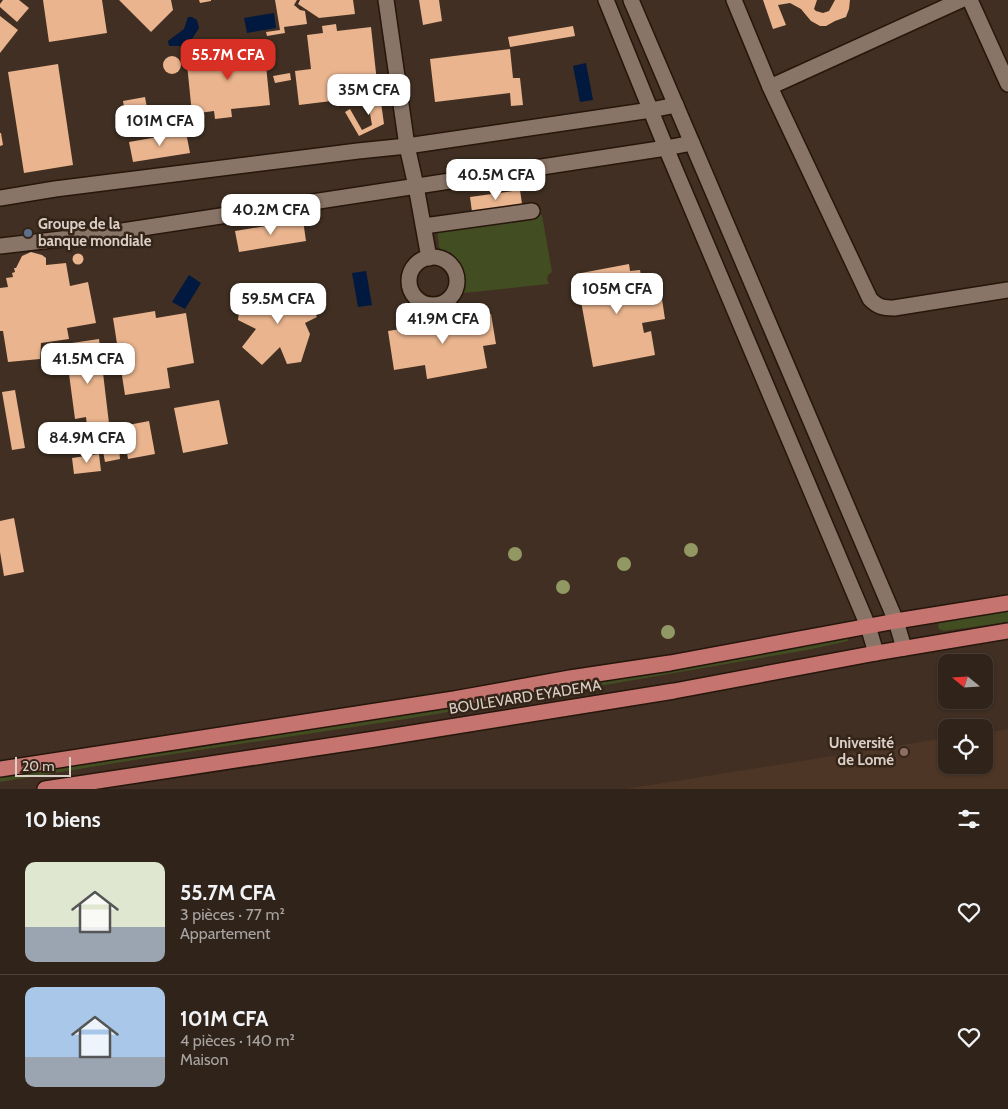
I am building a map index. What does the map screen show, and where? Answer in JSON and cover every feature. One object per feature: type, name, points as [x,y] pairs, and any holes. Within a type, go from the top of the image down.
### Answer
[{"type":"highway","name":"BOULEVARD EYADEMA","points":[[0,769],[454,699],[570,678],[670,664],[868,626],[1008,603]]},
{"type":"highway","name":"BOULEVARD EYADEMA","points":[[45,789],[674,691],[876,653],[1008,631]]},
{"type":"street","points":[[386,0],[407,146],[429,258]]},
{"type":"street","points":[[606,0],[666,148],[868,626],[876,653]]},
{"type":"street","points":[[631,0],[896,621],[904,648]]},
{"type":"street","points":[[734,0],[770,87],[870,299],[876,305],[884,308],[894,308],[1008,290]]},
{"type":"street","points":[[770,87],[961,0]]},
{"type":"street","points":[[970,0],[1008,84]]},
{"type":"street","points":[[0,198],[55,189],[407,146],[676,105]]},
{"type":"street","points":[[0,246],[96,235],[692,143]]},
{"type":"street","points":[[424,226],[532,211]]},
{"type":"shaded area","name":"Université de Lomé","points":[[1008,729],[1008,789],[625,789],[938,739],[938,774],[993,774],[993,732]]},
{"type":"green space","points":[[542,215],[552,272],[548,277],[549,284],[464,293],[459,269],[453,261],[440,253],[437,231]]},
{"type":"green space","points":[[1008,610],[1008,622],[944,631],[938,627],[941,622]]},
{"type":"green space","points":[[848,638],[848,641],[807,650],[419,717],[0,782],[0,774],[447,707],[682,669]]},
{"type":"water","points":[[274,13],[276,28],[247,33],[244,18]]},
{"type":"water","points":[[188,17],[197,20],[199,28],[192,39],[182,46],[169,46],[168,41],[184,29]]},
{"type":"water","points":[[586,63],[593,100],[580,102],[573,66]]},
{"type":"water","points":[[366,271],[372,305],[358,307],[352,273]]},
{"type":"water","points":[[189,275],[201,283],[185,309],[172,302]]},
{"type":"building","points":[[3,0],[19,0],[29,8],[17,22],[0,7]]},
{"type":"building","points":[[43,0],[102,0],[107,33],[49,42]]},
{"type":"building","points":[[119,0],[171,0],[173,10],[151,32]]},
{"type":"building","points":[[199,0],[211,0],[211,1],[200,3]]},
{"type":"building","points":[[275,0],[297,0],[294,5],[300,10],[305,11],[307,24],[284,27],[285,33],[267,36],[266,32],[280,30]]},
{"type":"building","points":[[300,0],[353,0],[355,14],[319,18],[298,4]]},
{"type":"building","points":[[419,0],[439,0],[442,21],[423,25]]},
{"type":"building","points":[[763,0],[817,0],[814,9],[823,13],[829,11],[835,0],[850,0],[846,17],[826,26],[820,26],[811,21],[801,9],[790,3],[778,5],[786,25],[773,29]]},
{"type":"building","points":[[0,16],[18,30],[0,53]]},
{"type":"building","points":[[336,24],[337,31],[371,27],[377,82],[362,84],[364,97],[299,105],[295,71],[311,69],[307,35],[323,33],[322,26]]},
{"type":"building","points":[[573,26],[575,36],[510,47],[508,37]]},
{"type":"building","points":[[264,46],[270,105],[231,109],[232,117],[215,119],[214,111],[192,114],[186,54]]},
{"type":"building","points":[[510,49],[513,78],[520,78],[523,105],[511,106],[510,93],[435,102],[430,59]]},
{"type":"building","points":[[168,56],[176,56],[181,61],[179,72],[168,74],[163,69],[163,61]]},
{"type":"building","points":[[58,64],[73,165],[24,173],[8,72]]},
{"type":"building","points":[[290,73],[291,80],[275,83],[273,76]]},
{"type":"building","points":[[380,95],[384,124],[359,136],[345,112],[350,109],[362,130],[372,125],[367,97]]},
{"type":"building","points":[[145,97],[151,129],[129,133],[123,101]]},
{"type":"building","points":[[186,132],[190,153],[133,162],[129,142]]},
{"type":"building","points":[[0,133],[3,145],[0,146]]},
{"type":"building","points":[[520,190],[522,204],[472,212],[470,197]]},
{"type":"building","points":[[303,220],[306,241],[239,252],[235,231]]},
{"type":"building","points":[[31,252],[46,258],[46,265],[66,263],[70,286],[88,282],[96,323],[67,328],[69,339],[41,343],[40,359],[8,362],[3,331],[0,331],[0,288],[8,287],[6,278],[13,277],[14,268],[16,268],[22,256]]},
{"type":"building","points":[[76,254],[80,254],[83,259],[82,263],[76,264],[73,261],[73,257]]},
{"type":"building","points":[[629,264],[630,271],[640,270],[644,293],[637,294],[639,303],[662,299],[665,319],[642,323],[644,333],[651,331],[655,355],[593,367],[576,274]]},
{"type":"building","points":[[278,285],[306,298],[317,317],[305,323],[310,334],[301,362],[287,364],[280,347],[262,365],[242,347],[256,329],[238,320],[240,305],[259,311],[254,292]]},
{"type":"building","points":[[155,311],[156,318],[186,313],[194,363],[167,368],[170,388],[125,395],[113,318]]},
{"type":"building","points":[[453,312],[454,320],[491,314],[496,344],[483,346],[487,368],[427,379],[425,365],[394,370],[388,331],[420,326],[418,318]]},
{"type":"building","points":[[99,339],[110,432],[88,435],[86,417],[75,419],[65,344]]},
{"type":"building","points":[[15,390],[25,448],[12,450],[2,392]]},
{"type":"building","points":[[219,400],[228,444],[183,453],[174,408]]},
{"type":"building","points":[[149,421],[155,454],[128,459],[123,426]]},
{"type":"building","points":[[119,448],[120,459],[105,462],[103,451]]},
{"type":"building","points":[[99,454],[101,471],[74,474],[72,458]]},
{"type":"building","points":[[14,518],[24,572],[4,576],[0,552],[0,521]]},
{"type":"place","name":"Groupe de la banque mondiale","points":[[28,233]]},
{"type":"place","name":"Université de Lomé","points":[[904,752]]}]
